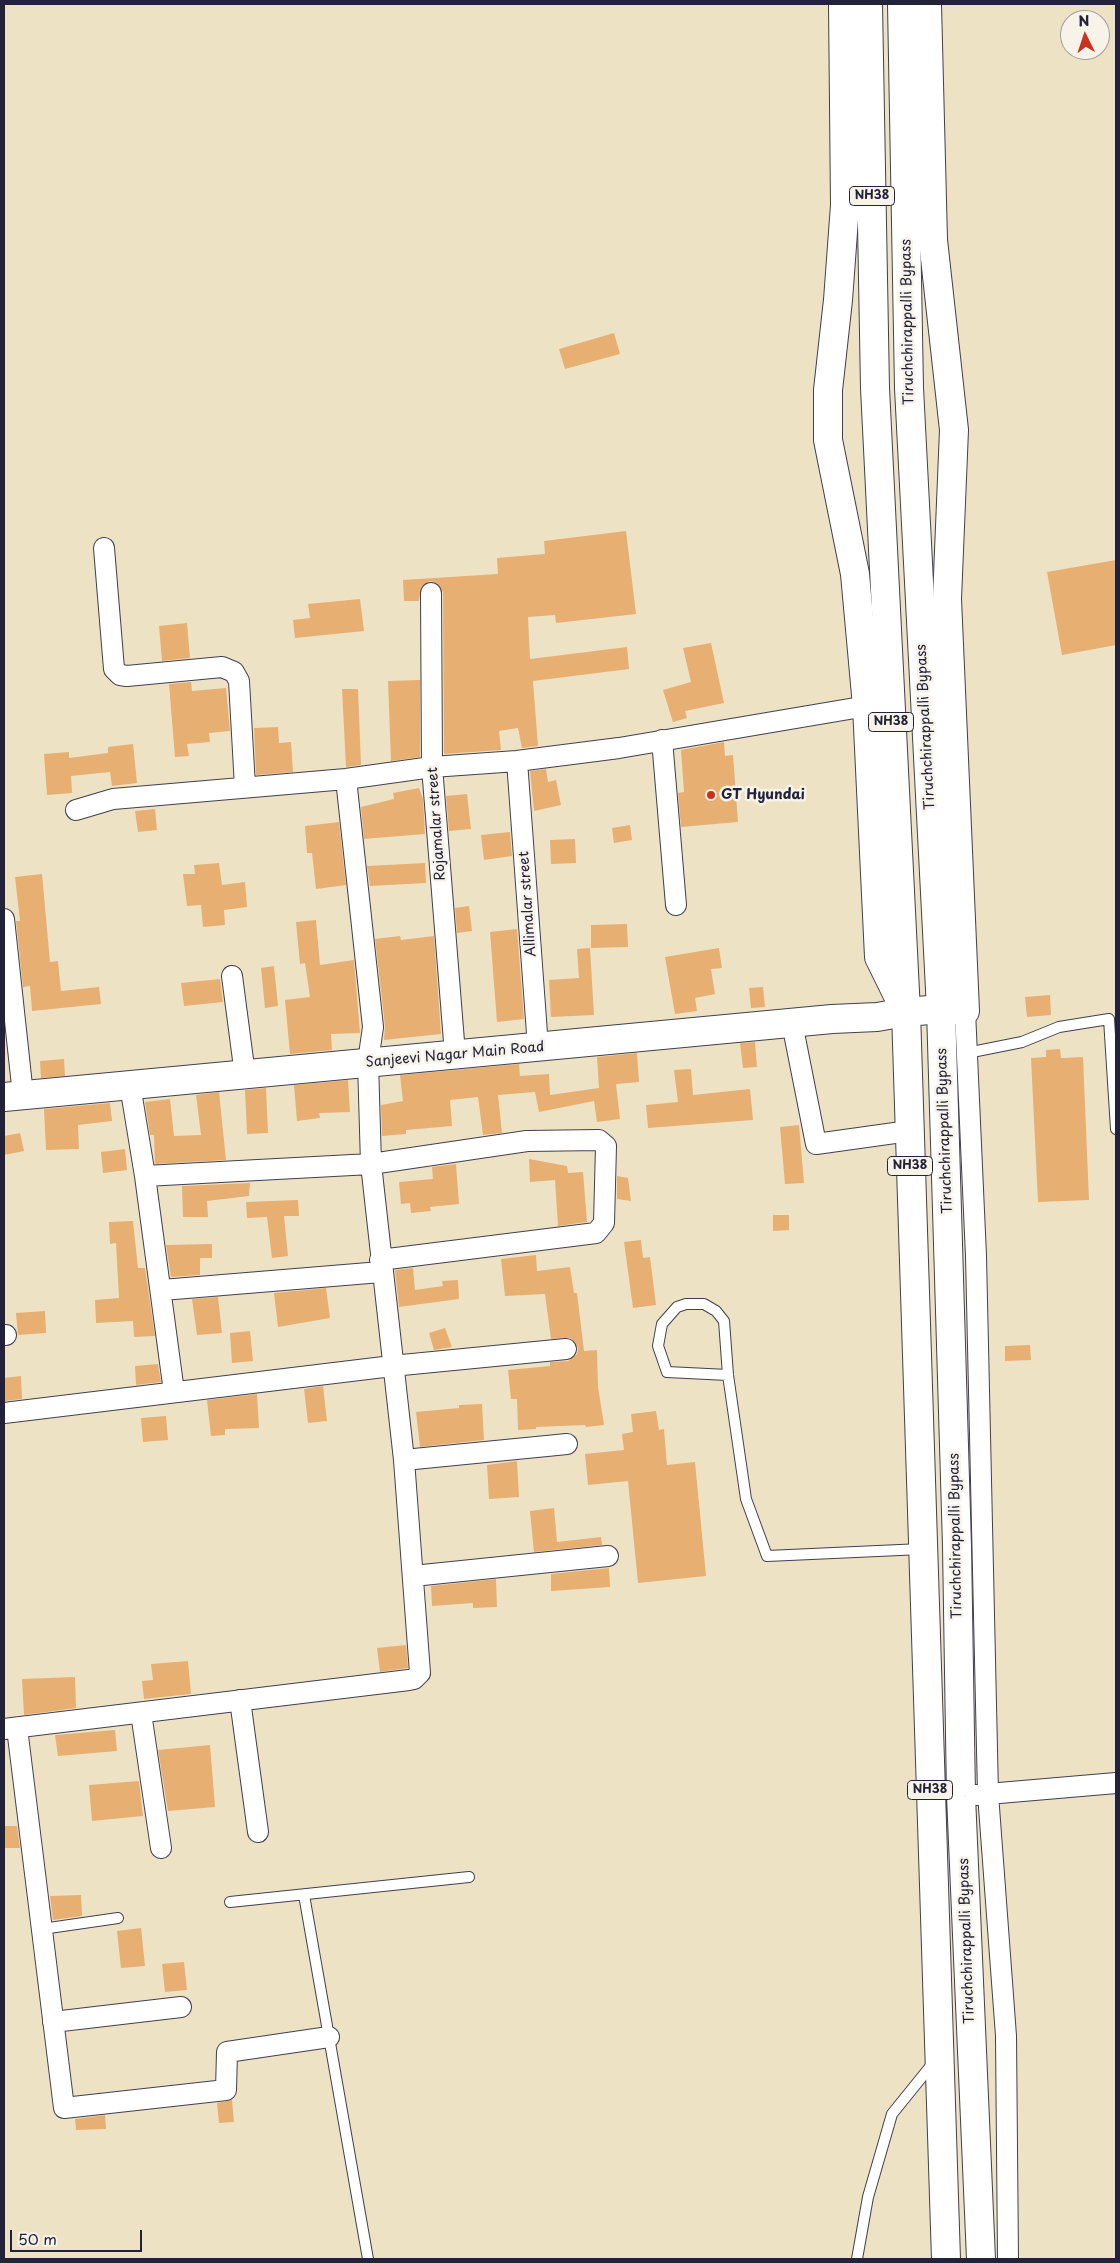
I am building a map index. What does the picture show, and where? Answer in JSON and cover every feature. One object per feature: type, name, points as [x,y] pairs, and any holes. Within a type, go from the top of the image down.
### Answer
[{"type":"main road","points":[[843,4],[845,205],[828,390],[828,440],[855,574],[867,706],[879,956],[906,1012]]},
{"type":"main road","name":"NH38","points":[[868,4],[875,388],[906,1012],[917,1320],[938,2058],[946,2259]]},
{"type":"main road","name":"Tiruchchirappalli Bypass","points":[[902,4],[909,388],[953,1010],[961,1796],[981,2259]]},
{"type":"main road","points":[[927,4],[933,240],[954,430],[947,599],[953,1010]]},
{"type":"main road","name":"Sanjeevi Nagar Main Road","points":[[13,1096],[792,1023],[877,1017],[906,1012],[953,1010]]},
{"type":"street","points":[[104,548],[114,669],[120,675],[127,676],[222,667],[234,672],[239,682],[245,787]]},
{"type":"street","name":"Rojamalar street","points":[[431,593],[432,767],[455,1054]]},
{"type":"street","points":[[76,810],[113,799],[346,780],[432,767],[518,761],[619,748],[867,706]]},
{"type":"street","points":[[662,740],[676,905]]},
{"type":"street","name":"Allimalar street","points":[[518,761],[538,1047]]},
{"type":"street","points":[[329,2037],[227,2052],[226,2090],[64,2108],[42,1929],[10,1728],[409,1680],[418,1676],[420,1670],[404,1460],[380,1266],[371,1164],[368,1062],[373,1027],[346,780]]},
{"type":"street","points":[[4,919],[13,1096]]},
{"type":"street","points":[[232,976],[245,1075]]},
{"type":"street","points":[[953,1010],[967,1053],[976,1256],[988,1794],[1006,2036],[1008,2259]]},
{"type":"street","points":[[792,1023],[816,1144],[909,1131]]},
{"type":"street","points":[[130,1086],[146,1176],[174,1392]]},
{"type":"street","points":[[146,1176],[371,1164],[527,1141],[599,1140],[606,1146],[604,1223],[596,1233],[380,1266],[162,1290]]},
{"type":"street","points":[[4,1413],[392,1366],[566,1349]]},
{"type":"street","points":[[404,1460],[567,1444]]},
{"type":"street","points":[[413,1576],[608,1556]]},
{"type":"street","points":[[240,1700],[258,1832]]},
{"type":"street","points":[[141,1712],[161,1848]]},
{"type":"street","points":[[961,1796],[1116,1783]]},
{"type":"street","points":[[53,2022],[182,2007]]},
{"type":"lane","points":[[967,1053],[1022,1042],[1059,1027],[1112,1019],[1116,1129]]},
{"type":"lane","points":[[728,1375],[667,1372],[658,1346],[662,1324],[677,1308],[686,1304],[704,1304],[716,1311],[724,1321],[728,1375],[746,1499],[767,1556],[923,1549]]},
{"type":"lane","points":[[230,1902],[469,1877]]},
{"type":"lane","points":[[304,1895],[368,2259]]},
{"type":"lane","points":[[42,1929],[118,1918]]},
{"type":"lane","points":[[857,2259],[868,2197],[892,2114],[938,2058]]},
{"type":"building","points":[[614,333],[620,354],[565,369],[559,349]]},
{"type":"building","points":[[626,531],[636,614],[556,623],[555,615],[528,617],[530,659],[627,647],[629,669],[533,681],[538,746],[522,748],[518,728],[499,731],[501,750],[444,754],[443,592],[437,583],[430,581],[421,587],[419,601],[404,601],[403,580],[498,574],[497,558],[545,554],[544,541]]},
{"type":"building","points":[[1116,560],[1116,645],[1062,655],[1047,572]]},
{"type":"building","points":[[360,599],[364,631],[295,638],[293,620],[310,618],[308,604]]},
{"type":"building","points":[[187,623],[190,658],[162,661],[159,626]]},
{"type":"building","points":[[711,643],[724,703],[685,711],[687,718],[673,722],[663,690],[691,682],[683,648]]},
{"type":"building","points":[[420,680],[420,757],[391,761],[388,681]]},
{"type":"building","points":[[191,682],[192,691],[226,688],[230,731],[209,733],[210,742],[187,744],[189,756],[175,757],[169,684]]},
{"type":"building","points":[[342,689],[358,689],[361,765],[346,767]]},
{"type":"building","points":[[278,727],[279,743],[291,742],[293,772],[256,775],[254,728]]},
{"type":"building","points":[[724,742],[725,756],[733,755],[738,822],[681,827],[678,793],[684,792],[681,750]]},
{"type":"building","points":[[133,744],[137,783],[112,786],[110,772],[71,776],[72,793],[47,795],[44,754],[69,752],[69,758],[108,753],[108,747]]},
{"type":"building","points":[[546,769],[548,782],[556,780],[561,805],[534,811],[530,771]]},
{"type":"building","points":[[419,788],[423,799],[425,834],[364,839],[361,807],[394,799],[393,793]]},
{"type":"building","points":[[467,794],[471,829],[449,831],[446,796]]},
{"type":"building","points":[[155,809],[157,830],[138,832],[135,811]]},
{"type":"building","points":[[339,822],[346,885],[316,889],[312,853],[307,853],[305,826]]},
{"type":"building","points":[[630,825],[632,840],[614,843],[612,828]]},
{"type":"building","points":[[510,832],[512,856],[484,860],[481,835]]},
{"type":"building","points":[[575,839],[576,863],[551,864],[550,840]]},
{"type":"building","points":[[219,863],[222,885],[245,882],[247,907],[224,910],[225,925],[203,927],[201,905],[187,906],[183,874],[195,874],[194,865]]},
{"type":"building","points":[[425,863],[426,883],[370,886],[367,866]]},
{"type":"building","points":[[42,874],[50,962],[58,961],[61,991],[99,987],[101,1004],[32,1011],[30,986],[23,987],[16,921],[20,921],[15,877]]},
{"type":"building","points":[[469,906],[472,931],[457,933],[455,908]]},
{"type":"building","points":[[316,920],[320,965],[354,960],[360,1033],[331,1034],[332,1050],[290,1054],[285,1000],[310,997],[305,963],[300,964],[296,922]]},
{"type":"building","points":[[627,924],[628,947],[591,948],[591,925]]},
{"type":"building","points":[[517,929],[524,1019],[497,1022],[490,932]]},
{"type":"building","points":[[400,936],[401,940],[434,936],[441,1034],[384,1040],[385,1026],[375,939]]},
{"type":"building","points":[[590,948],[594,1015],[551,1017],[549,980],[579,978],[577,949]]},
{"type":"building","points":[[719,948],[722,968],[711,969],[715,994],[695,998],[697,1011],[675,1014],[665,957]]},
{"type":"building","points":[[274,966],[278,1006],[265,1008],[261,968]]},
{"type":"building","points":[[220,979],[223,1002],[184,1006],[181,983]]},
{"type":"building","points":[[763,987],[765,1007],[751,1008],[749,988]]},
{"type":"building","points":[[1050,995],[1051,1015],[1027,1017],[1025,997]]},
{"type":"building","points":[[755,1042],[757,1067],[743,1068],[740,1043]]},
{"type":"building","points":[[1060,1049],[1061,1058],[1083,1057],[1089,1200],[1038,1202],[1031,1058],[1046,1057],[1046,1050]]},
{"type":"building","points":[[637,1053],[639,1082],[616,1084],[620,1119],[597,1122],[594,1101],[539,1112],[535,1092],[498,1095],[502,1133],[483,1135],[478,1097],[450,1100],[452,1126],[406,1130],[406,1134],[382,1136],[381,1105],[403,1101],[400,1075],[519,1064],[520,1076],[549,1074],[550,1095],[599,1088],[597,1057]]},
{"type":"building","points":[[64,1059],[65,1076],[41,1078],[40,1061]]},
{"type":"building","points":[[691,1069],[693,1095],[750,1089],[753,1120],[648,1128],[646,1105],[678,1102],[674,1070]]},
{"type":"building","points":[[348,1080],[350,1112],[319,1113],[320,1118],[297,1121],[294,1085]]},
{"type":"building","points":[[266,1088],[268,1133],[247,1134],[245,1090]]},
{"type":"building","points":[[219,1092],[226,1160],[155,1164],[154,1135],[150,1135],[145,1102],[170,1099],[174,1136],[201,1135],[196,1095]]},
{"type":"building","points":[[110,1103],[112,1121],[78,1125],[79,1149],[46,1150],[44,1109]]},
{"type":"building","points":[[799,1125],[804,1183],[785,1184],[780,1127]]},
{"type":"building","points":[[20,1133],[24,1151],[4,1155],[4,1136]]},
{"type":"building","points":[[125,1149],[127,1170],[103,1173],[101,1152]]},
{"type":"building","points":[[529,1159],[567,1166],[568,1173],[583,1172],[587,1222],[558,1226],[555,1180],[530,1182]]},
{"type":"building","points":[[456,1164],[459,1204],[430,1207],[431,1211],[411,1213],[410,1203],[401,1204],[399,1182],[433,1179],[432,1167]]},
{"type":"building","points":[[617,1176],[628,1178],[631,1201],[617,1199]]},
{"type":"building","points":[[250,1183],[249,1196],[207,1201],[208,1217],[183,1217],[182,1186]]},
{"type":"building","points":[[298,1200],[299,1216],[284,1216],[288,1256],[272,1258],[267,1217],[247,1218],[246,1202]]},
{"type":"building","points":[[773,1215],[789,1215],[789,1230],[773,1231]]},
{"type":"building","points":[[133,1221],[138,1268],[145,1268],[155,1336],[134,1337],[133,1321],[96,1323],[95,1300],[119,1298],[116,1243],[110,1244],[109,1222]]},
{"type":"building","points":[[641,1240],[643,1258],[650,1257],[656,1305],[633,1308],[624,1242]]},
{"type":"building","points":[[212,1244],[212,1258],[200,1258],[200,1275],[171,1277],[166,1245]]},
{"type":"building","points":[[536,1255],[537,1271],[570,1267],[574,1293],[577,1293],[584,1351],[597,1350],[598,1387],[604,1425],[536,1427],[536,1429],[518,1430],[517,1399],[511,1399],[508,1370],[550,1366],[550,1362],[568,1361],[577,1354],[578,1348],[570,1338],[551,1339],[545,1294],[505,1296],[501,1259]]},
{"type":"building","points":[[413,1268],[415,1290],[443,1286],[442,1281],[458,1280],[459,1299],[399,1307],[395,1270]]},
{"type":"building","points":[[326,1288],[330,1318],[278,1327],[274,1293]]},
{"type":"building","points":[[218,1297],[222,1333],[197,1335],[192,1299]]},
{"type":"building","points":[[45,1311],[46,1333],[18,1335],[16,1313]]},
{"type":"building","points":[[445,1328],[452,1347],[434,1350],[429,1333]]},
{"type":"building","points":[[250,1331],[253,1361],[232,1363],[230,1333]]},
{"type":"building","points":[[1030,1345],[1031,1360],[1005,1361],[1005,1346]]},
{"type":"building","points":[[158,1364],[161,1382],[136,1385],[135,1366]]},
{"type":"building","points":[[21,1376],[22,1399],[4,1401],[4,1378]]},
{"type":"building","points":[[323,1386],[327,1421],[308,1423],[304,1389]]},
{"type":"building","points":[[257,1394],[259,1428],[225,1429],[225,1435],[211,1436],[207,1400]]},
{"type":"building","points":[[482,1404],[484,1440],[420,1447],[416,1412],[459,1408],[459,1405]]},
{"type":"building","points":[[656,1411],[659,1430],[664,1429],[667,1465],[695,1462],[706,1576],[638,1583],[628,1481],[588,1485],[585,1454],[624,1450],[622,1434],[633,1432],[631,1414]]},
{"type":"building","points":[[166,1416],[168,1440],[143,1442],[141,1418]]},
{"type":"building","points":[[517,1461],[519,1497],[489,1499],[487,1465]]},
{"type":"building","points":[[554,1508],[557,1542],[601,1537],[602,1545],[534,1552],[530,1511]]},
{"type":"building","points":[[609,1568],[610,1587],[551,1591],[551,1574]]},
{"type":"building","points":[[496,1579],[497,1607],[473,1608],[473,1603],[432,1606],[431,1586]]},
{"type":"building","points":[[406,1645],[408,1668],[380,1672],[377,1648]]},
{"type":"building","points":[[188,1661],[191,1694],[144,1699],[142,1681],[153,1680],[151,1664]]},
{"type":"building","points":[[75,1677],[76,1708],[24,1715],[22,1679]]},
{"type":"building","points":[[115,1730],[117,1751],[58,1756],[55,1735]]},
{"type":"building","points":[[210,1745],[215,1807],[168,1811],[158,1750]]},
{"type":"building","points":[[139,1781],[143,1816],[92,1821],[89,1785]]},
{"type":"building","points":[[4,1826],[17,1826],[20,1848],[4,1848]]},
{"type":"building","points":[[81,1895],[82,1916],[53,1920],[50,1896]]},
{"type":"building","points":[[141,1928],[145,1966],[121,1968],[117,1931]]},
{"type":"building","points":[[184,1962],[187,1990],[165,1992],[162,1964]]},
{"type":"building","points":[[232,2100],[234,2122],[219,2123],[217,2103]]},
{"type":"building","points":[[105,2115],[106,2129],[76,2130],[75,2119]]},
{"type":"place","name":"GT Hyundai","points":[[711,795]]}]
